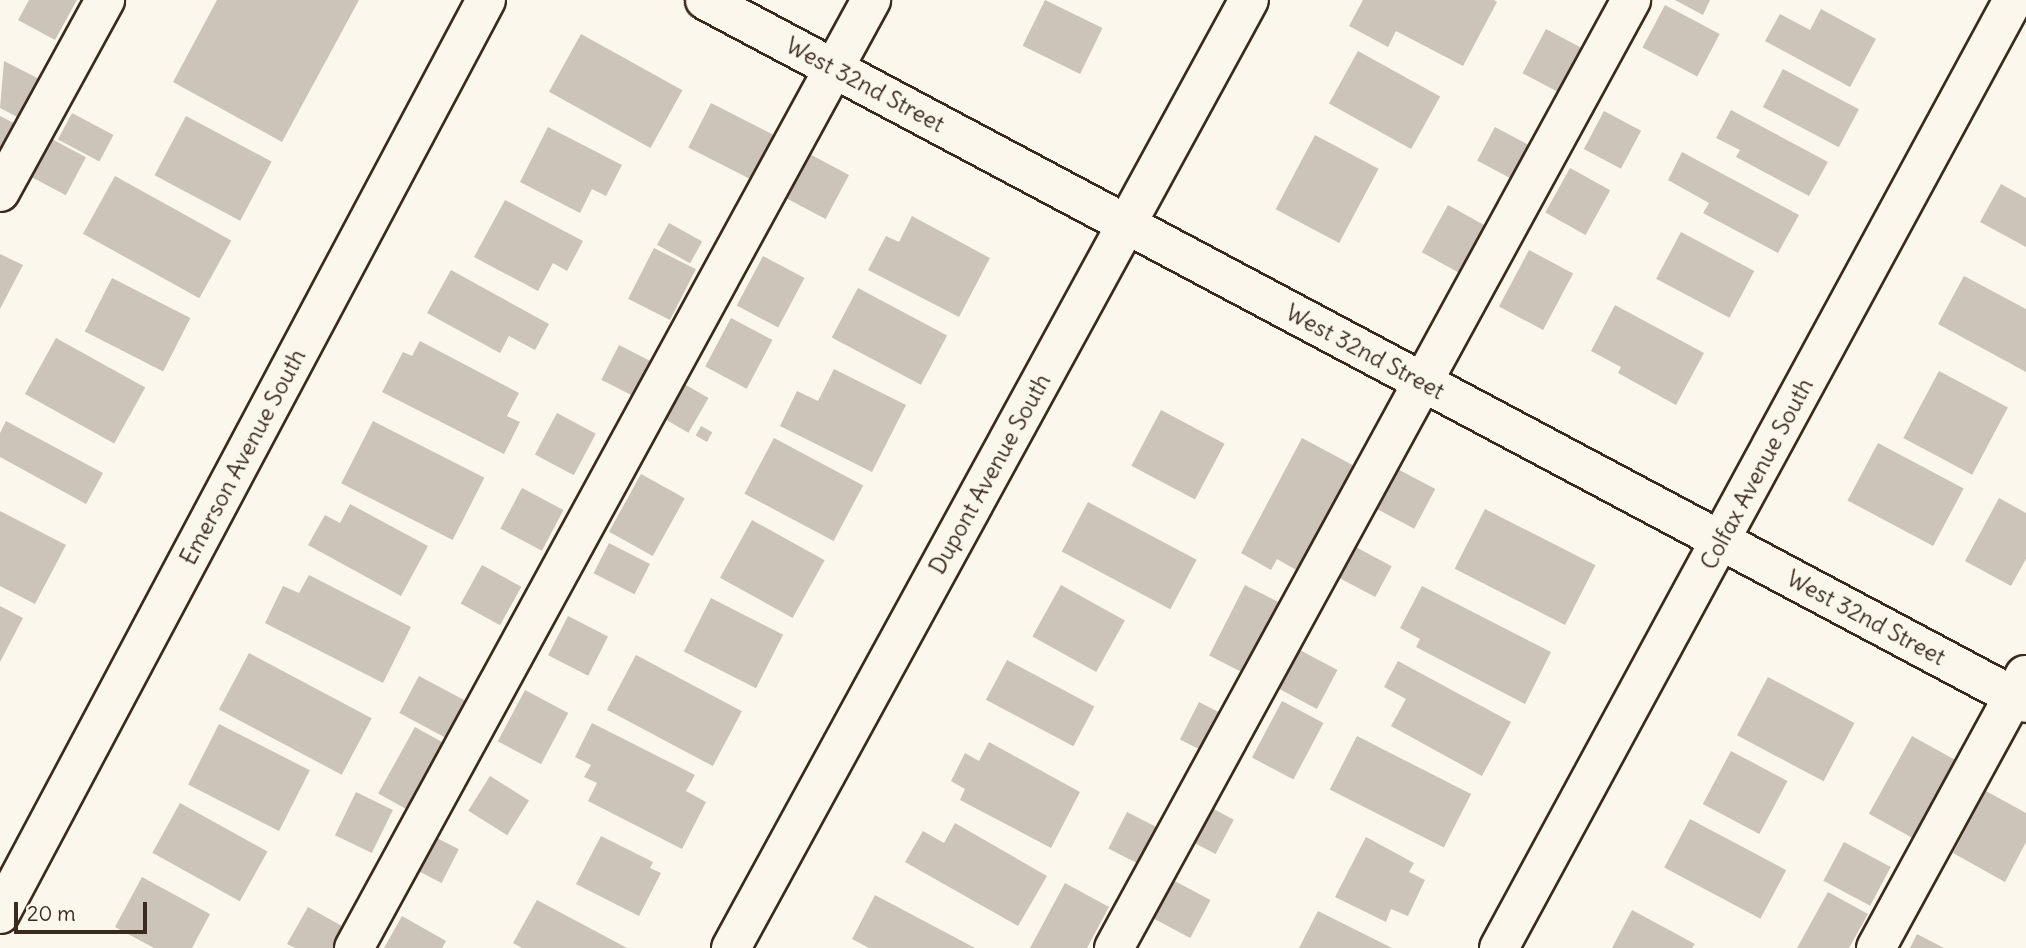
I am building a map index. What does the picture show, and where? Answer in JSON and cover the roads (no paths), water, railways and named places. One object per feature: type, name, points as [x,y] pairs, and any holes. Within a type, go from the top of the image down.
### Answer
[{"type":"street","points":[[0,192],[105,0]]},
{"type":"street","name":"Emerson Avenue South","points":[[0,914],[486,0]]},
{"type":"street","name":"West 32nd Street","points":[[705,0],[1721,541],[2022,691]]},
{"type":"street","points":[[354,948],[871,0]]},
{"type":"street","name":"Dupont Avenue South","points":[[731,948],[1249,0]]},
{"type":"street","points":[[1114,948],[1630,0]]},
{"type":"street","name":"Colfax Avenue South","points":[[1499,948],[2013,0]]},
{"type":"street","points":[[1876,948],[2022,691]]}]
